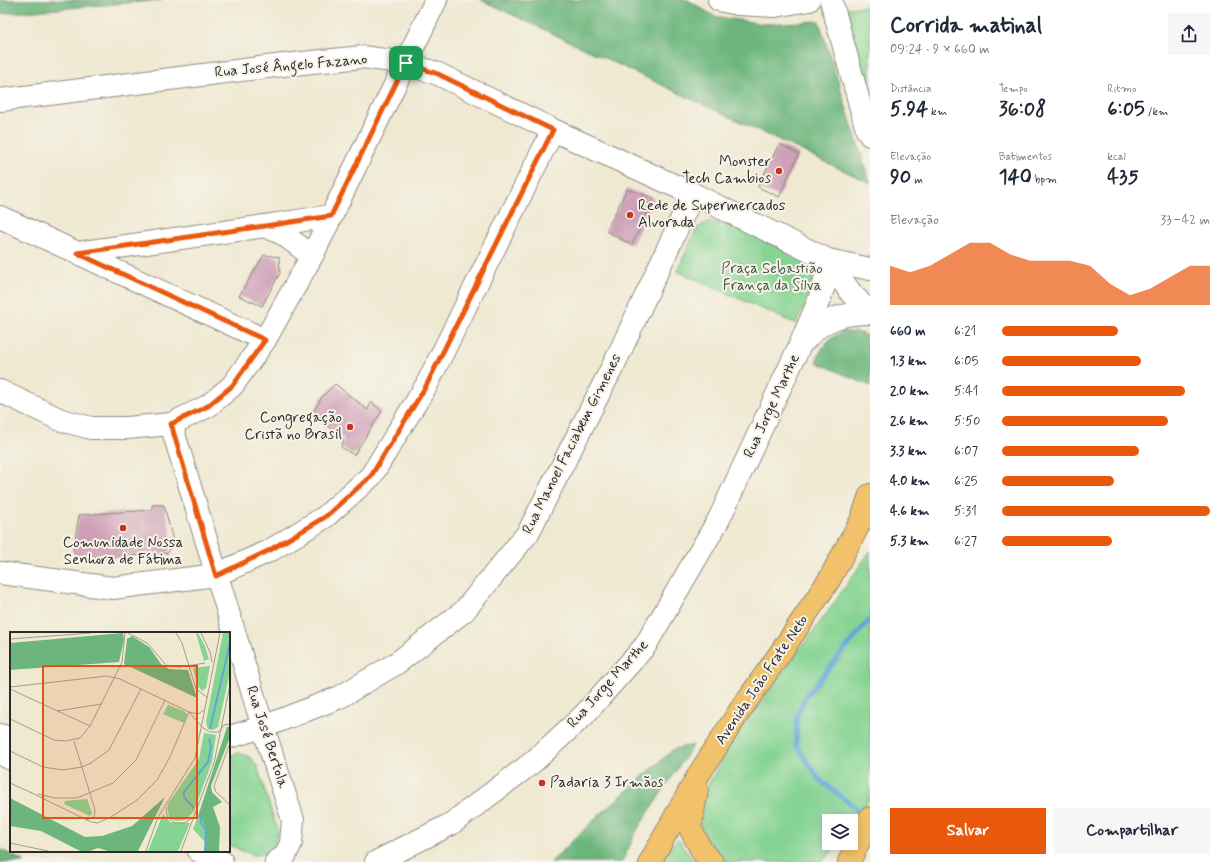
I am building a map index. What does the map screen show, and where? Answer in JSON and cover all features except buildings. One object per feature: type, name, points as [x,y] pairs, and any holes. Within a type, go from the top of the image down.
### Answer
[{"type":"main road","name":"Avenida João Frate Neto","points":[[650,862],[699,774],[739,712],[829,580],[861,521],[870,495]]},
{"type":"main road","points":[[699,774],[690,828],[702,853],[712,862]]},
{"type":"main road","points":[[849,861],[870,818]]},
{"type":"street","points":[[0,391],[61,420],[91,428],[127,428],[171,424],[208,406],[232,386],[265,340],[313,254],[436,0]]},
{"type":"street","points":[[719,0],[738,4],[774,6],[809,0]]},
{"type":"street","points":[[830,0],[867,130],[870,135]]},
{"type":"street","name":"Rua José Ângelo Fazano","points":[[0,100],[362,57],[406,63],[438,74],[553,130],[693,194],[828,260],[870,269]]},
{"type":"street","points":[[0,573],[113,588],[216,576],[270,550],[325,517],[371,476],[426,386],[553,130]]},
{"type":"street","name":"Rua Manoel Faciabem Gimenes","points":[[230,737],[263,727],[340,697],[397,663],[464,611],[528,533],[617,358],[693,194]]},
{"type":"street","points":[[77,253],[331,216]]},
{"type":"street","points":[[0,217],[265,340]]},
{"type":"street","points":[[265,226],[283,234],[304,250],[313,254]]},
{"type":"street","name":"Rua José Ângelo Fazano","points":[[828,260],[851,293],[870,313]]},
{"type":"street","name":"Rua Jorge Marthe","points":[[376,862],[450,824],[533,762],[584,715],[645,646],[719,519],[817,305],[824,286],[828,260]]},
{"type":"street","name":"Rua Jorge Marthe","points":[[800,345],[819,326],[833,318],[855,313],[870,313]]},
{"type":"street","name":"Rua José Bertola","points":[[171,424],[216,576],[293,820],[291,843],[285,856],[276,862]]},
{"type":"street","points":[[0,735],[10,738]]},
{"type":"street","points":[[0,753],[10,758]]},
{"type":"street","points":[[201,852],[222,862]]},
{"type":"green space","points":[[0,0],[162,0],[0,14]]},
{"type":"green space","points":[[481,0],[688,0],[714,16],[764,24],[819,21],[870,183]]},
{"type":"green space","points":[[870,6],[870,96],[847,8]]},
{"type":"green space","name":"Praça Sebastião França da Silva","points":[[707,222],[724,223],[798,255],[814,274],[809,295],[796,324],[677,271],[697,228]]},
{"type":"green space","points":[[843,332],[857,332],[870,337],[870,386],[816,362],[825,344]]},
{"type":"green space","points":[[870,551],[870,796],[858,821],[858,814],[822,814],[822,850],[833,850],[820,862],[722,862],[716,857],[700,825],[705,791],[728,746],[832,606]]},
{"type":"green space","points":[[693,745],[637,830],[622,862],[551,862],[596,818],[674,749]]},
{"type":"green space","points":[[239,753],[250,757],[257,766],[278,832],[273,849],[267,853],[255,855],[230,845],[230,756]]},
{"type":"green space","points":[[678,839],[694,862],[660,862],[663,855]]},
{"type":"green space","points":[[0,849],[25,862],[0,862]]},
{"type":"waterway","points":[[857,809],[820,780],[796,745],[797,715],[806,696],[870,619]]},
{"type":"place","name":"Monster Tech Cambios","points":[[779,171]]},
{"type":"place","name":"Rede de Supermercados Alvorada","points":[[630,215]]},
{"type":"place","name":"Congregação Cristã no Brasil","points":[[350,427]]},
{"type":"place","name":"Comunidade Nossa Senhora de Fátima","points":[[123,528]]},
{"type":"place","name":"Padaria 3 Irmãos","points":[[542,783]]},
{"type":"route","points":[[406,63],[438,74],[553,130],[426,386],[371,476],[325,517],[270,550],[216,576],[171,424],[208,406],[232,386],[265,340],[77,253],[331,216],[406,63]]}]
